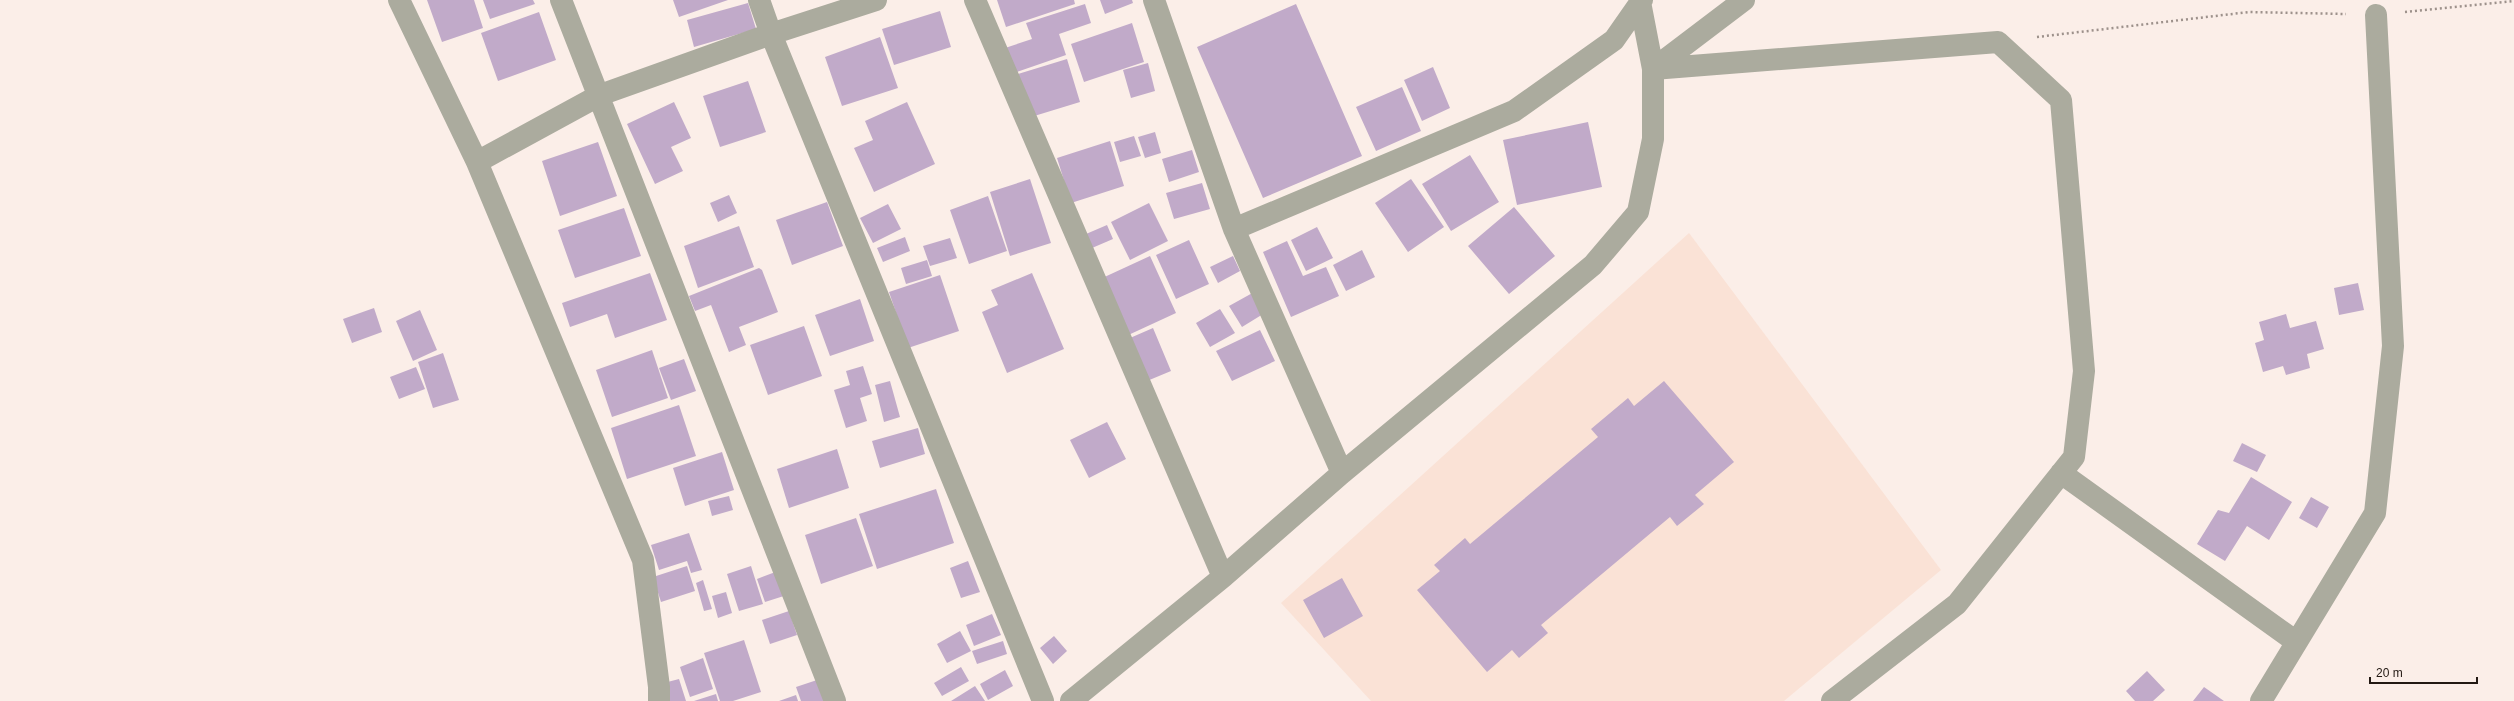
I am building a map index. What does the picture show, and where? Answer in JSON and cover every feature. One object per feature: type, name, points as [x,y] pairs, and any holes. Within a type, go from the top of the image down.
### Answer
[{"type":"street","points":[[399,0],[477,162],[643,560],[659,686],[658,701]]},
{"type":"street","points":[[561,0],[600,95],[836,701]]},
{"type":"street","points":[[759,0],[770,34],[1043,701]]},
{"type":"street","points":[[477,162],[600,95],[770,34],[876,0]]},
{"type":"street","points":[[975,0],[1223,577]]},
{"type":"street","points":[[1154,0],[1234,229],[1342,473]]},
{"type":"street","points":[[1654,69],[1744,0]]},
{"type":"street","points":[[1071,701],[1223,577],[1342,473],[1593,265],[1638,212],[1653,139],[1654,69],[1641,1]]},
{"type":"street","points":[[1234,229],[1514,111],[1614,40],[1641,1]]},
{"type":"street","points":[[2261,701],[2295,641],[2375,513],[2393,346],[2376,15]]},
{"type":"street","points":[[1654,69],[1998,42],[2061,100],[2084,371],[2074,457],[1957,604],[1832,701]]},
{"type":"street","points":[[2061,473],[2295,641]]},
{"type":"path","points":[[1998,42],[2249,12],[2376,15],[2514,1]]},
{"type":"shaded area","points":[[1689,233],[1941,570],[1784,701],[1371,701],[1281,603]]},
{"type":"building","points":[[427,0],[474,0],[483,28],[442,42]]},
{"type":"building","points":[[483,0],[533,0],[535,4],[490,19]]},
{"type":"building","points":[[673,0],[728,0],[679,17]]},
{"type":"building","points":[[997,0],[1074,0],[1075,4],[1006,27]]},
{"type":"building","points":[[1100,0],[1132,0],[1133,3],[1105,14]]},
{"type":"building","points":[[748,3],[756,29],[694,47],[687,20]]},
{"type":"building","points":[[1085,4],[1091,23],[1059,34],[1066,55],[1011,74],[1002,49],[1032,39],[1026,23]]},
{"type":"building","points":[[1296,4],[1362,156],[1263,198],[1197,47]]},
{"type":"building","points":[[940,11],[951,47],[894,65],[882,29]]},
{"type":"building","points":[[539,12],[556,60],[498,81],[481,33]]},
{"type":"building","points":[[1132,23],[1144,62],[1084,82],[1071,44]]},
{"type":"building","points":[[880,37],[898,88],[842,106],[825,57]]},
{"type":"building","points":[[1067,59],[1080,102],[1031,117],[1018,74]]},
{"type":"building","points":[[1148,63],[1155,91],[1131,98],[1123,70]]},
{"type":"building","points":[[1433,67],[1450,108],[1422,121],[1404,80]]},
{"type":"building","points":[[748,81],[766,132],[720,147],[703,96]]},
{"type":"building","points":[[1402,87],[1421,131],[1376,151],[1356,107]]},
{"type":"building","points":[[674,102],[691,138],[671,147],[683,171],[655,184],[627,124]]},
{"type":"building","points":[[907,102],[935,164],[874,192],[854,148],[873,140],[865,121]]},
{"type":"building","points":[[1588,122],[1602,187],[1517,205],[1503,140]]},
{"type":"building","points":[[1155,132],[1161,153],[1145,158],[1138,137]]},
{"type":"building","points":[[1134,136],[1141,156],[1120,162],[1114,142]]},
{"type":"building","points":[[1110,141],[1124,186],[1071,203],[1057,158]]},
{"type":"building","points":[[598,142],[617,196],[560,216],[542,161]]},
{"type":"building","points":[[1192,150],[1199,172],[1169,182],[1162,159]]},
{"type":"building","points":[[1470,155],[1499,202],[1451,231],[1422,184]]},
{"type":"building","points":[[1030,179],[1051,243],[1010,256],[990,192]]},
{"type":"building","points":[[1411,179],[1444,227],[1408,252],[1375,203]]},
{"type":"building","points":[[1202,183],[1210,209],[1174,219],[1166,193]]},
{"type":"building","points":[[729,195],[737,213],[718,222],[710,203]]},
{"type":"building","points":[[988,196],[1007,251],[969,264],[950,210]]},
{"type":"building","points":[[827,202],[843,246],[792,265],[776,220]]},
{"type":"building","points":[[1149,203],[1168,241],[1130,260],[1111,222]]},
{"type":"building","points":[[888,204],[901,229],[873,243],[860,218]]},
{"type":"building","points":[[1514,207],[1555,256],[1509,294],[1468,246]]},
{"type":"building","points":[[624,208],[641,256],[575,278],[558,230]]},
{"type":"building","points":[[1107,225],[1113,239],[1092,248],[1086,234]]},
{"type":"building","points":[[739,226],[754,267],[698,288],[684,246]]},
{"type":"building","points":[[1317,227],[1333,258],[1306,271],[1291,240]]},
{"type":"building","points":[[905,237],[910,251],[883,262],[877,248]]},
{"type":"building","points":[[950,238],[957,258],[930,266],[923,246]]},
{"type":"building","points":[[1189,240],[1209,284],[1176,299],[1156,255]]},
{"type":"building","points":[[1287,241],[1303,276],[1326,267],[1339,296],[1291,317],[1263,252]]},
{"type":"building","points":[[1362,250],[1375,277],[1346,291],[1333,265]]},
{"type":"building","points":[[1150,256],[1176,313],[1124,337],[1098,280]]},
{"type":"building","points":[[1233,256],[1240,271],[1218,283],[1210,267]]},
{"type":"building","points":[[927,260],[932,276],[906,284],[901,268]]},
{"type":"building","points":[[759,268],[762,270],[778,312],[739,327],[746,345],[729,352],[711,305],[695,311],[689,296]]},
{"type":"building","points":[[650,273],[667,320],[615,338],[607,314],[570,327],[562,303]]},
{"type":"building","points":[[1032,273],[1064,349],[1007,373],[982,312],[998,305],[991,290]]},
{"type":"building","points":[[940,275],[959,331],[908,348],[889,292]]},
{"type":"building","points":[[2358,283],[2364,310],[2339,315],[2334,288]]},
{"type":"building","points":[[1256,291],[1268,311],[1242,327],[1229,306]]},
{"type":"building","points":[[860,299],[874,341],[830,356],[815,315]]},
{"type":"building","points":[[374,308],[382,332],[352,343],[343,319]]},
{"type":"building","points":[[1220,309],[1235,333],[1210,347],[1196,323]]},
{"type":"building","points":[[420,310],[437,350],[413,361],[396,321]]},
{"type":"building","points":[[2286,314],[2290,328],[2316,321],[2324,349],[2307,354],[2310,368],[2286,375],[2283,366],[2263,372],[2255,343],[2264,340],[2259,322]]},
{"type":"building","points":[[804,326],[822,376],[768,395],[750,345]]},
{"type":"building","points":[[1153,328],[1171,371],[1147,381],[1130,338]]},
{"type":"building","points":[[1260,330],[1275,361],[1232,381],[1216,351]]},
{"type":"building","points":[[652,350],[668,398],[612,417],[596,370]]},
{"type":"building","points":[[443,353],[459,400],[433,408],[418,362]]},
{"type":"building","points":[[684,359],[696,391],[671,400],[659,368]]},
{"type":"building","points":[[863,366],[872,394],[860,398],[867,421],[846,428],[834,390],[850,385],[846,371]]},
{"type":"building","points":[[416,367],[425,389],[399,399],[390,377]]},
{"type":"building","points":[[890,381],[900,417],[884,422],[875,385]]},
{"type":"building","points":[[1664,381],[1734,462],[1695,495],[1704,504],[1677,526],[1670,517],[1541,625],[1548,633],[1519,658],[1512,650],[1487,672],[1417,590],[1440,571],[1434,565],[1465,538],[1470,544],[1598,437],[1591,429],[1628,398],[1634,406]]},
{"type":"building","points":[[679,405],[696,456],[627,479],[611,428]]},
{"type":"building","points":[[1107,422],[1126,459],[1089,478],[1070,440]]},
{"type":"building","points":[[918,428],[925,454],[880,468],[872,441]]},
{"type":"building","points":[[2242,443],[2266,455],[2257,472],[2233,461]]},
{"type":"building","points":[[837,449],[849,488],[789,508],[777,469]]},
{"type":"building","points":[[722,452],[734,490],[685,506],[673,468]]},
{"type":"building","points":[[2251,477],[2292,502],[2269,540],[2247,526],[2225,561],[2197,544],[2218,510],[2229,513]]},
{"type":"building","points":[[936,489],[954,543],[877,569],[859,514]]},
{"type":"building","points":[[729,496],[733,510],[712,516],[708,501]]},
{"type":"building","points":[[2311,497],[2329,507],[2317,528],[2299,518]]},
{"type":"building","points":[[856,518],[873,566],[821,584],[805,535]]},
{"type":"building","points":[[689,533],[702,570],[691,573],[687,561],[659,570],[651,545]]},
{"type":"building","points":[[968,561],[980,592],[961,598],[950,568]]},
{"type":"building","points":[[687,566],[695,591],[661,602],[653,577]]},
{"type":"building","points":[[751,566],[763,604],[739,611],[727,574]]},
{"type":"building","points":[[778,571],[787,595],[765,602],[757,579]]},
{"type":"building","points":[[1342,578],[1363,616],[1324,638],[1303,600]]},
{"type":"building","points":[[703,580],[712,609],[704,611],[696,583]]},
{"type":"building","points":[[726,592],[732,613],[718,618],[712,596]]},
{"type":"building","points":[[789,611],[797,635],[770,644],[762,620]]},
{"type":"building","points":[[992,614],[1001,635],[974,646],[966,625]]},
{"type":"building","points":[[960,631],[971,651],[947,663],[937,644]]},
{"type":"building","points":[[1054,636],[1067,651],[1053,664],[1040,648]]},
{"type":"building","points":[[744,640],[761,692],[733,701],[720,701],[704,653]]},
{"type":"building","points":[[1003,641],[1007,654],[977,664],[972,651]]},
{"type":"building","points":[[703,658],[713,689],[690,697],[680,667]]},
{"type":"building","points":[[961,667],[969,681],[942,696],[934,683]]},
{"type":"building","points":[[1005,670],[1013,686],[988,700],[980,684]]},
{"type":"building","points":[[2147,671],[2165,690],[2153,701],[2135,701],[2126,691]]},
{"type":"building","points":[[679,679],[686,701],[665,701],[660,684]]},
{"type":"building","points":[[820,679],[827,701],[801,701],[796,687]]},
{"type":"building","points":[[975,686],[985,701],[951,701]]},
{"type":"building","points":[[2204,687],[2224,701],[2193,701]]},
{"type":"building","points":[[716,694],[718,701],[694,701]]},
{"type":"building","points":[[796,695],[798,701],[779,701]]}]
